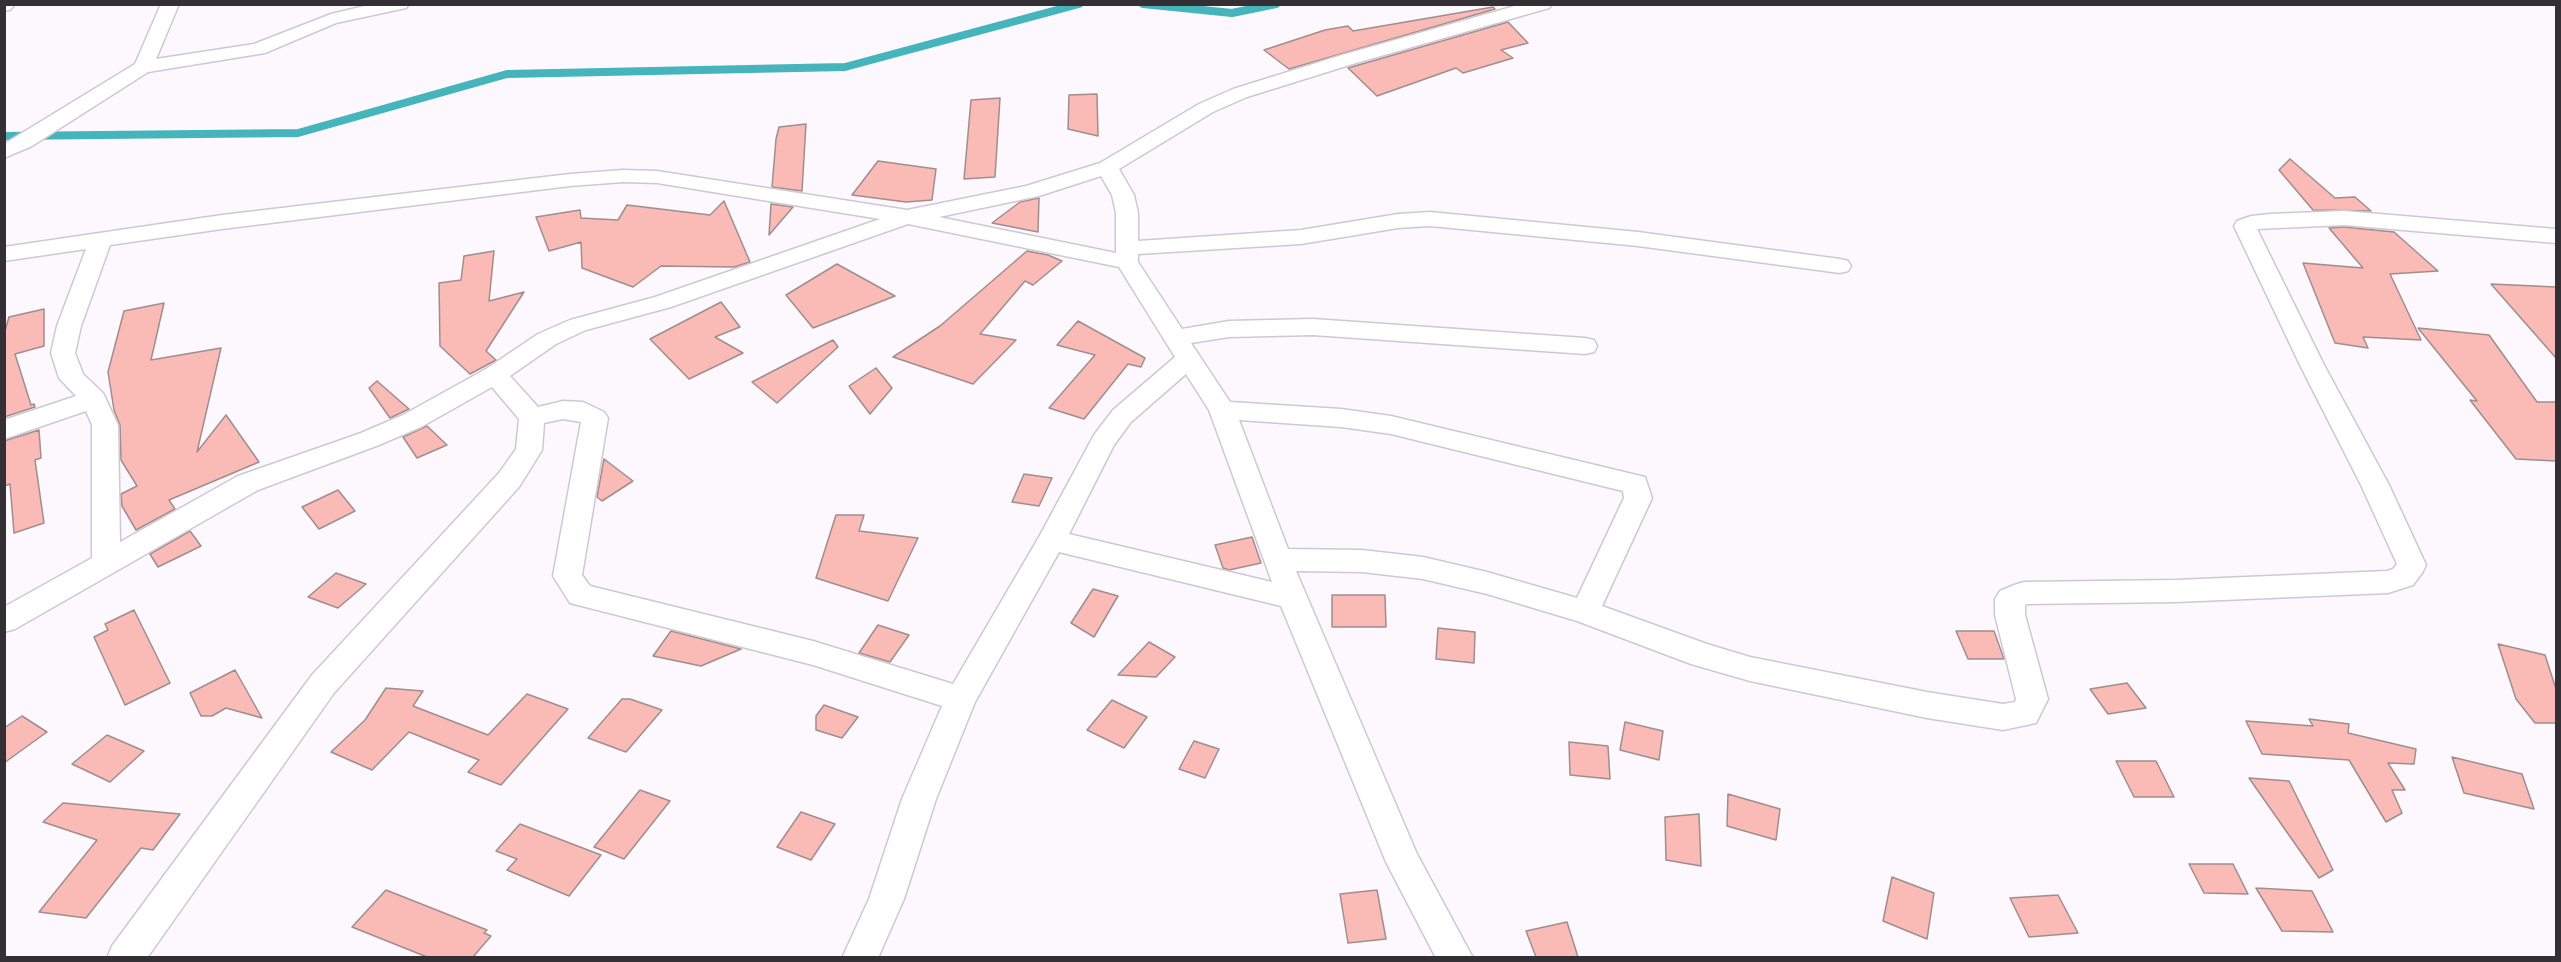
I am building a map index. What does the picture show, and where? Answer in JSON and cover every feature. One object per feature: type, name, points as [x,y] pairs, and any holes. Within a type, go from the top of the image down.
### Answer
[{"type":"street","points":[[143,67],[170,4]]},
{"type":"street","points":[[4,152],[25,142],[143,67],[258,49],[331,19],[400,4]]},
{"type":"street","points":[[4,621],[248,483],[370,439],[412,421],[495,375],[548,339],[578,325],[663,302],[907,217],[1030,191],[1107,167],[1206,108],[1240,93],[1543,4]]},
{"type":"street","points":[[1107,167],[1123,195],[1127,213],[1127,255],[1222,410],[1292,598],[1403,862],[1455,957]]},
{"type":"street","points":[[4,254],[292,213],[570,180],[623,176],[657,177],[1127,255],[1301,237],[1398,221],[1430,219],[1627,238],[1840,266]]},
{"type":"street","points":[[1278,560],[1362,561],[1423,568],[1487,583],[1585,612],[1702,655],[1750,669],[1927,705],[2003,717],[2025,714],[2032,699],[2010,615],[2010,599],[2024,593],[2188,590],[2388,582],[2403,577],[2412,566],[2375,485],[2312,365],[2245,226],[2270,221],[2344,218],[2556,236]]},
{"type":"street","points":[[101,240],[69,326],[63,353],[72,378],[94,399],[105,425],[106,564]]},
{"type":"street","points":[[860,957],[886,899],[919,799],[961,699],[1052,540],[1103,441],[1182,348],[1229,329],[1313,327],[1585,346]]},
{"type":"street","points":[[125,957],[323,684],[509,480],[529,450],[532,417],[495,375]]},
{"type":"street","points":[[4,430],[94,399]]},
{"type":"street","points":[[1222,410],[1341,418],[1391,425],[1635,484],[1638,498],[1585,612]]},
{"type":"street","points":[[532,417],[584,411],[595,418],[567,576],[580,595],[813,653],[961,699]]},
{"type":"street","points":[[1052,540],[1292,598]]},
{"type":"building","points":[[1493,7],[1495,9],[1289,69],[1264,50],[1325,30],[1348,26],[1353,31]]},
{"type":"building","points":[[1508,22],[1528,43],[1501,50],[1513,58],[1463,73],[1456,68],[1377,96],[1348,68]]},
{"type":"building","points":[[1097,94],[1098,136],[1068,129],[1069,95]]},
{"type":"building","points":[[1000,98],[995,177],[964,179],[971,100]]},
{"type":"building","points":[[806,124],[802,191],[772,187],[779,127]]},
{"type":"building","points":[[2290,159],[2335,198],[2355,197],[2371,211],[2313,210],[2279,170]]},
{"type":"building","points":[[878,161],[936,169],[932,200],[906,202],[852,195]]},
{"type":"building","points":[[1039,198],[1038,232],[992,223],[1020,202]]},
{"type":"building","points":[[724,201],[750,262],[734,267],[661,266],[633,287],[582,268],[581,242],[549,251],[536,217],[580,210],[581,218],[618,220],[627,205],[710,215]]},
{"type":"building","points":[[771,204],[793,207],[769,235]]},
{"type":"building","points":[[2344,227],[2394,232],[2438,271],[2390,274],[2421,340],[2363,337],[2368,348],[2335,343],[2303,263],[2363,268],[2329,228]]},
{"type":"building","points":[[494,251],[489,301],[524,292],[486,351],[496,360],[470,374],[440,346],[439,283],[461,280],[464,256]]},
{"type":"building","points":[[1027,251],[1048,255],[1062,261],[1033,285],[1025,281],[980,334],[1016,340],[973,384],[893,357],[940,326]]},
{"type":"building","points":[[837,264],[895,296],[813,328],[786,295]]},
{"type":"building","points":[[2491,284],[2556,287],[2556,358]]},
{"type":"building","points":[[721,302],[740,327],[715,337],[743,353],[689,379],[650,339]]},
{"type":"building","points":[[164,303],[151,360],[221,348],[197,452],[226,415],[259,462],[169,500],[175,509],[136,530],[122,506],[121,494],[137,486],[121,460],[120,425],[114,410],[108,372],[124,311]]},
{"type":"building","points":[[44,309],[44,346],[15,354],[31,405],[34,404],[35,407],[4,417],[4,334],[9,317]]},
{"type":"building","points":[[1078,321],[1145,358],[1141,367],[1128,364],[1084,419],[1049,408],[1095,355],[1057,345]]},
{"type":"building","points":[[2418,328],[2489,335],[2537,402],[2556,402],[2556,461],[2516,459],[2470,400],[2477,401]]},
{"type":"building","points":[[833,340],[838,347],[777,403],[752,382]]},
{"type":"building","points":[[876,368],[892,388],[870,414],[849,386]]},
{"type":"building","points":[[377,381],[409,409],[390,418],[369,388]]},
{"type":"building","points":[[427,426],[447,445],[417,458],[403,437]]},
{"type":"building","points":[[39,430],[41,458],[35,460],[44,523],[14,533],[10,484],[4,486],[4,441]]},
{"type":"building","points":[[604,459],[633,481],[602,501],[597,497]]},
{"type":"building","points":[[1024,474],[1052,478],[1039,506],[1012,502]]},
{"type":"building","points":[[338,490],[355,511],[319,529],[302,507]]},
{"type":"building","points":[[836,515],[864,515],[859,531],[918,538],[888,601],[816,578]]},
{"type":"building","points":[[190,531],[201,546],[158,567],[150,554]]},
{"type":"building","points":[[1252,537],[1261,563],[1229,570],[1223,568],[1215,545]]},
{"type":"building","points":[[336,573],[366,584],[338,608],[308,597]]},
{"type":"building","points":[[1093,589],[1118,596],[1094,637],[1071,623]]},
{"type":"building","points":[[1332,595],[1385,595],[1386,627],[1332,627]]},
{"type":"building","points":[[134,610],[170,683],[125,705],[94,637],[108,630],[105,624]]},
{"type":"building","points":[[878,625],[909,635],[890,662],[859,653]]},
{"type":"building","points":[[1438,628],[1475,632],[1474,663],[1436,659]]},
{"type":"building","points":[[671,631],[741,649],[701,666],[653,656]]},
{"type":"building","points":[[1956,631],[1994,631],[2004,659],[1968,659]]},
{"type":"building","points":[[1149,642],[1175,657],[1156,677],[1118,675]]},
{"type":"building","points":[[2498,644],[2545,655],[2556,689],[2556,723],[2535,723],[2516,699]]},
{"type":"building","points":[[235,670],[262,718],[226,708],[212,716],[201,716],[190,693]]},
{"type":"building","points":[[2127,683],[2146,708],[2108,714],[2090,689]]},
{"type":"building","points":[[386,688],[423,691],[413,706],[488,735],[527,694],[568,709],[501,785],[468,772],[479,760],[409,732],[372,770],[331,752],[365,720]]},
{"type":"building","points":[[622,699],[630,699],[662,710],[626,752],[588,738]]},
{"type":"building","points":[[1112,700],[1147,717],[1124,748],[1087,730]]},
{"type":"building","points":[[824,705],[858,717],[842,738],[816,730],[816,716]]},
{"type":"building","points":[[22,716],[47,732],[4,763],[4,728]]},
{"type":"building","points":[[2309,719],[2349,724],[2348,733],[2416,749],[2414,764],[2388,763],[2405,790],[2392,790],[2402,813],[2386,822],[2349,760],[2262,754],[2246,721],[2313,726]]},
{"type":"building","points":[[1625,722],[1663,731],[1659,760],[1620,750]]},
{"type":"building","points":[[107,735],[144,751],[110,782],[72,764]]},
{"type":"building","points":[[1194,741],[1219,749],[1205,778],[1179,769]]},
{"type":"building","points":[[1569,742],[1608,746],[1610,779],[1570,775]]},
{"type":"building","points":[[2452,757],[2522,774],[2534,809],[2464,793]]},
{"type":"building","points":[[2116,761],[2156,761],[2174,797],[2134,797]]},
{"type":"building","points":[[2249,778],[2289,781],[2333,870],[2319,878]]},
{"type":"building","points":[[640,790],[670,801],[624,859],[594,847]]},
{"type":"building","points":[[1728,794],[1780,809],[1776,840],[1727,826]]},
{"type":"building","points":[[63,803],[180,814],[153,850],[141,848],[86,918],[39,912],[97,840],[43,822]]},
{"type":"building","points":[[801,812],[835,824],[811,860],[777,847]]},
{"type":"building","points":[[1699,814],[1701,866],[1666,860],[1665,817]]},
{"type":"building","points":[[520,824],[601,855],[569,896],[507,870],[517,859],[496,851]]},
{"type":"building","points":[[2189,864],[2233,864],[2248,894],[2204,893]]},
{"type":"building","points":[[1892,877],[1934,893],[1927,939],[1883,921]]},
{"type":"building","points":[[2256,888],[2312,891],[2333,932],[2282,931]]},
{"type":"building","points":[[386,890],[487,930],[484,933],[491,936],[473,957],[427,957],[352,927]]},
{"type":"building","points":[[1377,890],[1386,939],[1348,943],[1340,894]]},
{"type":"building","points":[[2058,895],[2078,933],[2029,937],[2010,898]]},
{"type":"building","points":[[1567,922],[1578,957],[1536,957],[1526,931]]},
{"type":"waterway","points":[[4,136],[298,133],[507,74],[845,67],[1079,4]]},
{"type":"waterway","points":[[1143,4],[1232,13],[1276,4]]}]
